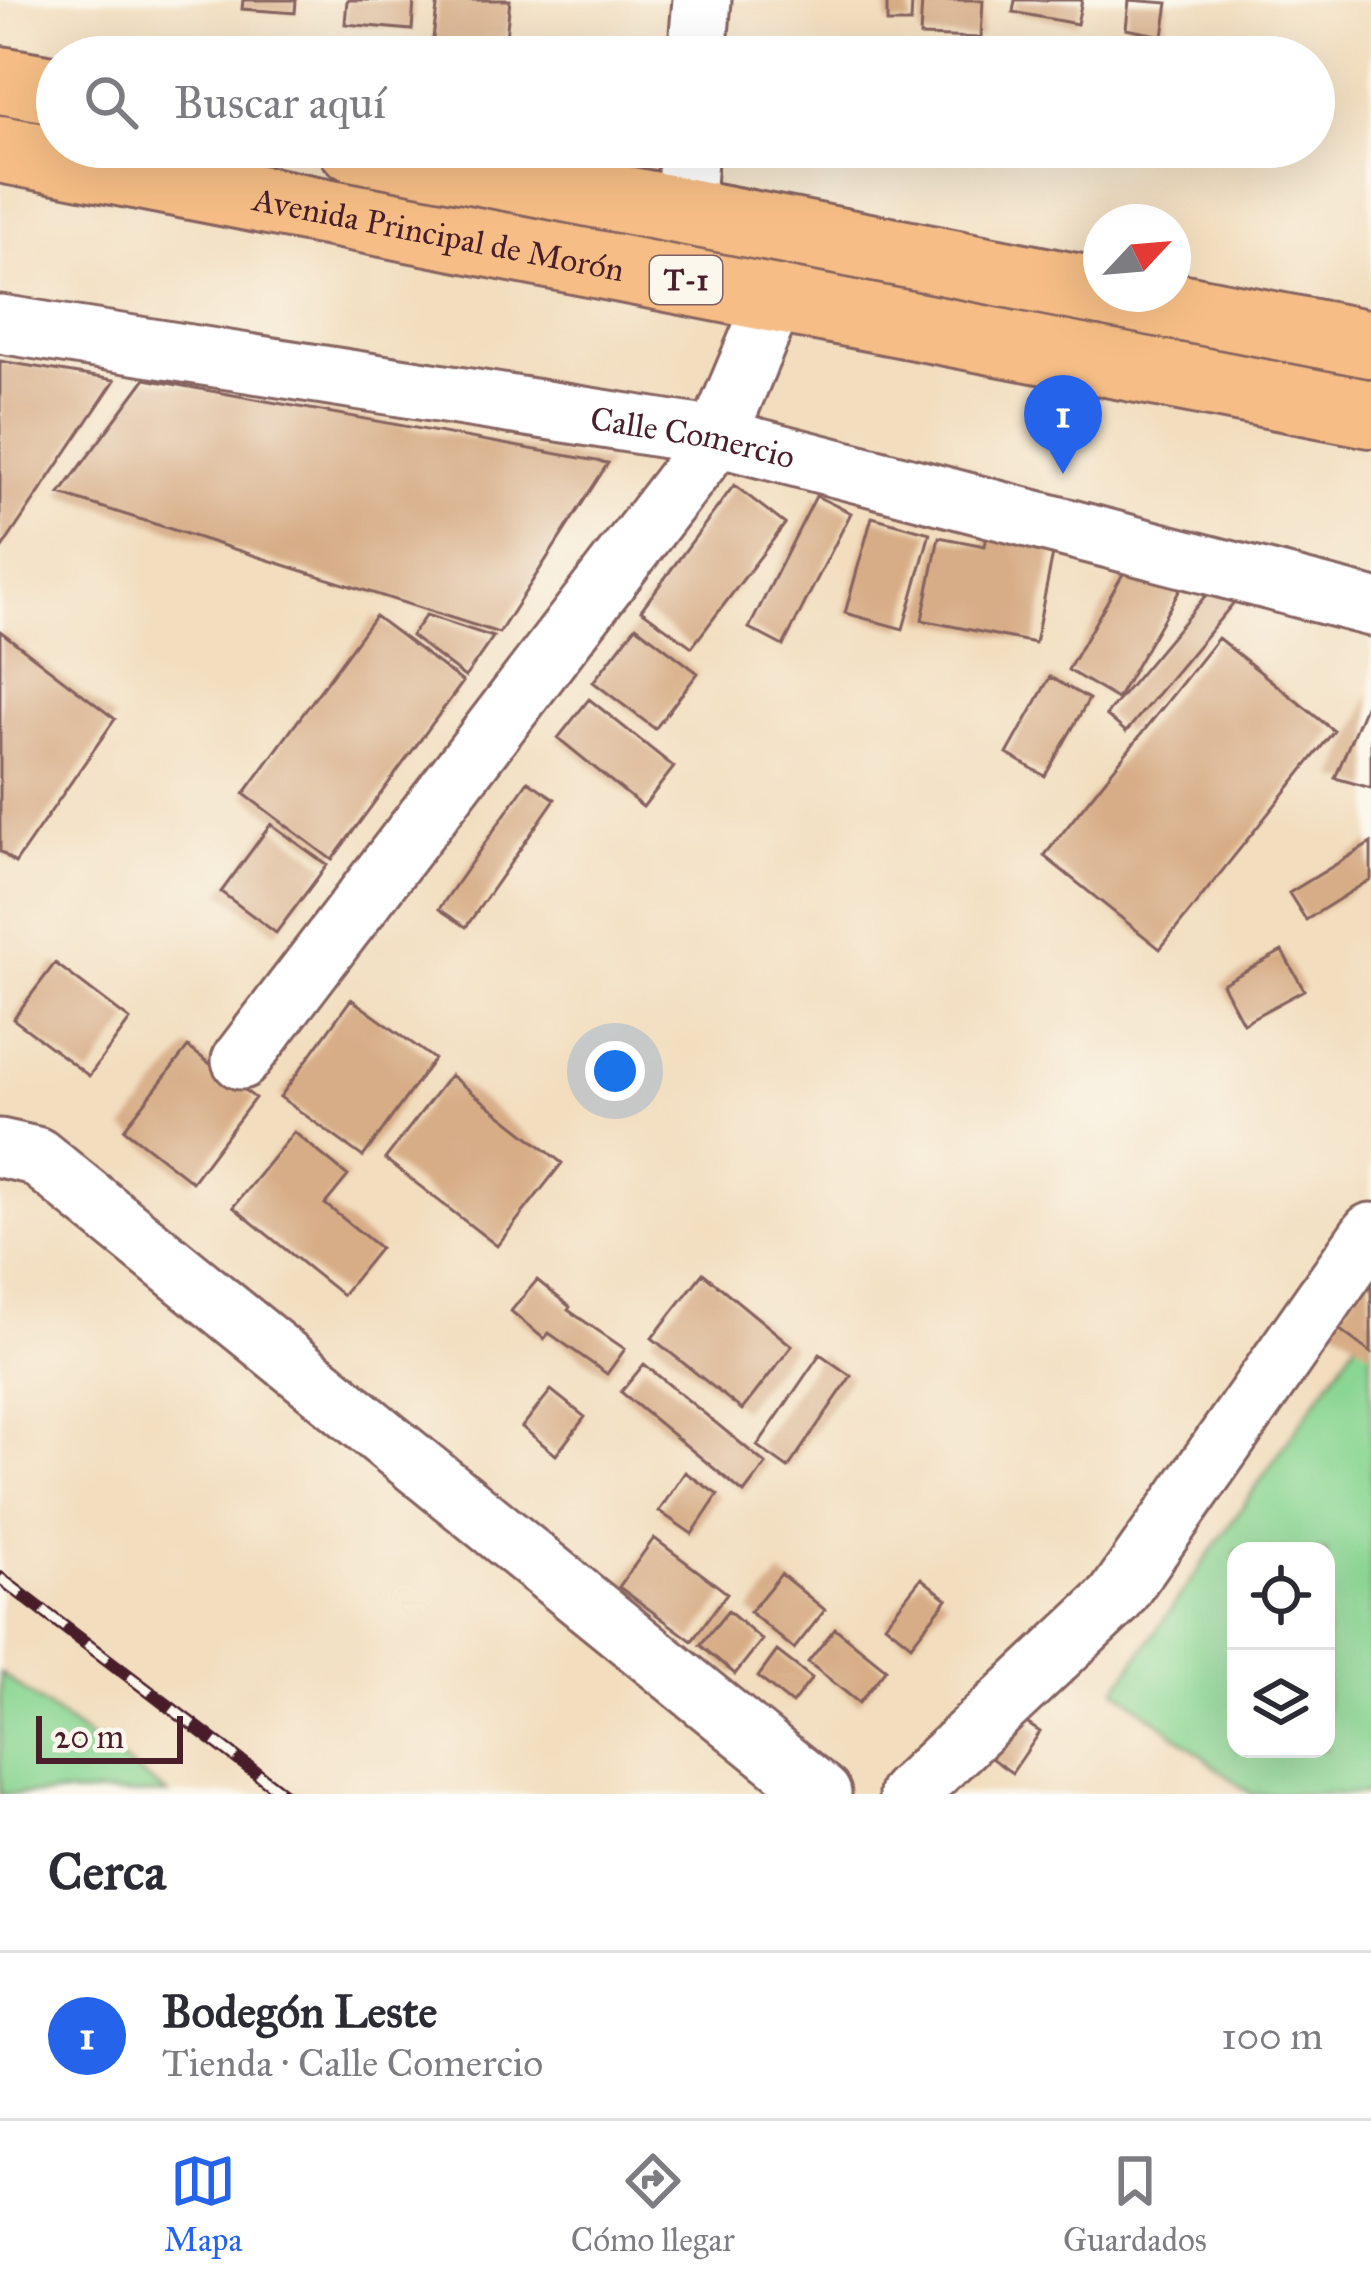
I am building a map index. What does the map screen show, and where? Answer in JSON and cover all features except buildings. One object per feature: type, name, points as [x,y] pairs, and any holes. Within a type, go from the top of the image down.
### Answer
[{"type":"main road","points":[[0,80],[36,86]]},
{"type":"main road","name":"Avenida Principal de Morón","points":[[0,149],[36,156]]},
{"type":"main road","name":"Avenida Principal de Morón","points":[[100,168],[1371,414]]},
{"type":"main road","name":"Avenida Principal de Morón","points":[[459,168],[1083,289]]},
{"type":"main road","points":[[1191,309],[1371,344]]},
{"type":"street","points":[[699,36],[702,0]]},
{"type":"street","points":[[684,212],[687,168]]},
{"type":"street","points":[[242,1060],[717,436],[776,297]]},
{"type":"street","name":"Calle Comercio","points":[[0,324],[717,436],[1371,607]]},
{"type":"street","points":[[0,1148],[36,1156],[822,1794]]},
{"type":"street","points":[[908,1794],[1115,1599],[1371,1232]]},
{"type":"green space","points":[[1371,1321],[1371,1794],[1251,1794],[1116,1689]]},
{"type":"green space","points":[[0,1673],[168,1794],[0,1794]]},
{"type":"railway","points":[[0,1578],[284,1794]]},
{"type":"place","name":"Bodegón Leste","points":[[1063,474]]}]
